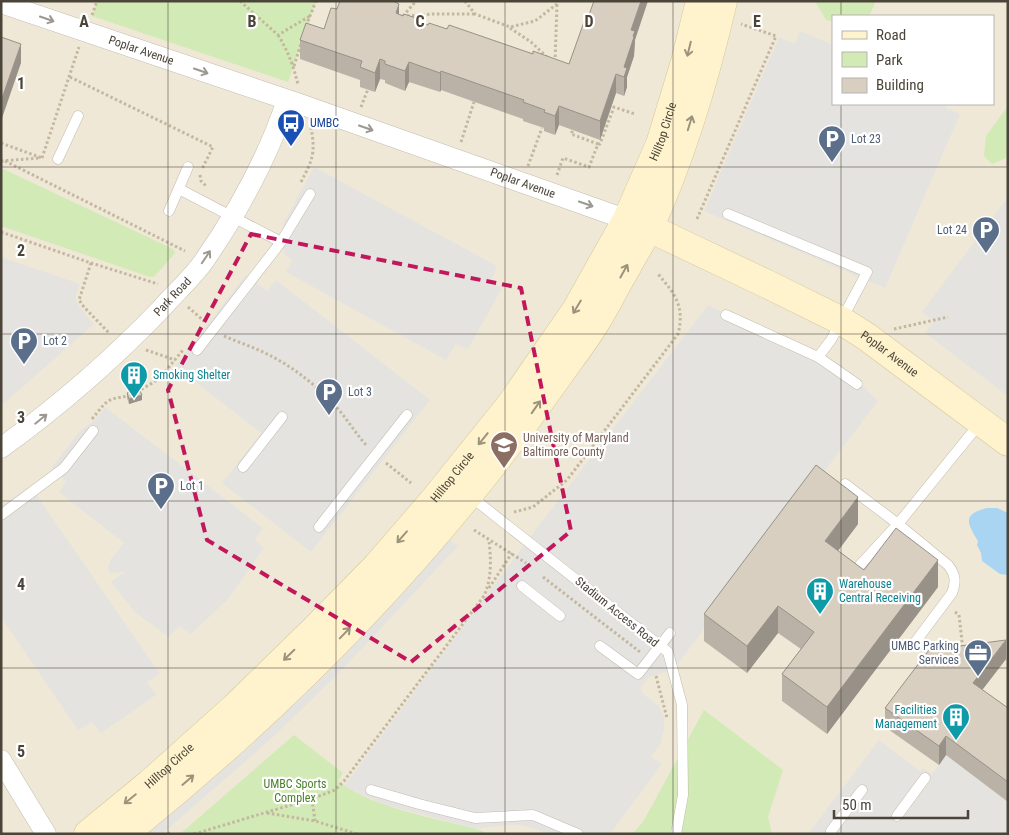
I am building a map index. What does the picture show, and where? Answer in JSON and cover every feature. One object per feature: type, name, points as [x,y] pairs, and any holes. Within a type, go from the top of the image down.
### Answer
[{"type":"street","name":"Hilltop Circle","points":[[124,834],[249,728],[394,582],[469,495],[529,417],[596,322],[638,223],[685,62],[700,1]]},
{"type":"street","name":"Hilltop Circle","points":[[88,834],[150,784],[234,708],[377,566],[511,404],[638,223],[682,150],[708,67],[723,1]]},
{"type":"street","name":"Poplar Avenue","points":[[1,3],[287,100],[638,223],[842,321],[867,337],[1008,442]]},
{"type":"street","name":"Park Road","points":[[1,448],[37,422],[93,375],[135,336],[203,263],[233,217],[271,142],[287,100]]},
{"type":"street","points":[[1,760],[46,834]]},
{"type":"lane","points":[[58,159],[78,116]]},
{"type":"lane","points":[[168,211],[188,167]]},
{"type":"lane","points":[[179,189],[281,242]]},
{"type":"lane","points":[[197,350],[281,242],[310,194]]},
{"type":"lane","points":[[728,214],[867,272],[842,321],[818,357]]},
{"type":"lane","points":[[726,315],[818,357],[857,384]]},
{"type":"lane","points":[[319,528],[408,415]]},
{"type":"lane","points":[[243,467],[282,416]]},
{"type":"lane","points":[[844,583],[898,524],[980,422]]},
{"type":"lane","points":[[1,515],[64,468],[94,431]]},
{"type":"lane","points":[[846,484],[898,524],[953,571],[955,578],[952,593],[913,645]]},
{"type":"lane","name":"Stadium Access Road","points":[[469,495],[668,652],[682,704],[683,795],[676,834]]},
{"type":"lane","points":[[522,586],[560,616]]},
{"type":"lane","points":[[600,646],[638,674],[670,633]]},
{"type":"lane","points":[[897,816],[925,778]]},
{"type":"lane","points":[[371,790],[475,818],[533,815],[578,834]]},
{"type":"lane","points":[[832,831],[862,790]]},
{"type":"path","points":[[92,16],[97,1]]},
{"type":"path","points":[[240,1],[278,35],[286,47],[294,66],[301,50],[302,41]]},
{"type":"path","points":[[304,33],[316,1]]},
{"type":"path","points":[[403,17],[416,1]]},
{"type":"path","points":[[465,1],[475,14]]},
{"type":"path","points":[[395,21],[403,17],[433,14],[475,14],[510,27],[531,42],[556,65],[558,3]]},
{"type":"path","points":[[510,27],[535,21],[558,3]]},
{"type":"path","points":[[278,35],[310,16]]},
{"type":"path","points":[[697,219],[776,36],[742,25]]},
{"type":"path","points":[[42,158],[80,45]]},
{"type":"path","points":[[70,77],[213,147],[200,174],[201,181],[212,190]]},
{"type":"path","points":[[361,108],[368,89]]},
{"type":"path","points":[[461,142],[474,102]]},
{"type":"path","points":[[557,176],[563,158],[589,167],[614,107],[635,114]]},
{"type":"path","points":[[301,182],[313,159],[311,128]]},
{"type":"path","points":[[528,166],[542,128]]},
{"type":"path","points":[[573,130],[571,134],[598,144]]},
{"type":"path","points":[[1,143],[42,158]]},
{"type":"path","points":[[3,161],[42,158]]},
{"type":"path","points":[[3,161],[185,251]]},
{"type":"path","points":[[1,232],[90,264],[158,284]]},
{"type":"path","points":[[90,264],[79,300],[84,308],[110,334]]},
{"type":"path","points":[[509,512],[533,507],[567,480],[678,334],[681,321],[679,304],[674,294],[658,274]]},
{"type":"path","points":[[191,310],[205,322]]},
{"type":"path","points":[[899,327],[948,317]]},
{"type":"path","points":[[220,333],[268,354],[306,379],[337,407],[377,456],[411,483]]},
{"type":"path","points":[[90,420],[103,404],[113,398],[129,396],[151,386],[159,380],[187,345]]},
{"type":"path","points":[[143,350],[175,360]]},
{"type":"path","points":[[474,530],[526,563]]},
{"type":"path","points":[[484,596],[490,574],[489,541]]},
{"type":"path","points":[[194,834],[312,799],[335,790],[344,781],[484,596],[512,554]]},
{"type":"path","points":[[543,577],[643,654]]},
{"type":"path","points":[[952,610],[959,615],[964,656]]},
{"type":"path","points":[[312,799],[315,821]]},
{"type":"path","points":[[264,813],[315,821],[357,834]]},
{"type":"highlighted area","points":[[251,234],[521,288],[571,531],[411,662],[207,540],[168,390]]},
{"type":"shaded area","name":"University of Maryland Baltimore County","points":[[1,1],[1008,1],[1008,834],[1,834]]},
{"type":"shaded area","name":"Lot 23","points":[[800,31],[832,45],[832,105],[946,105],[945,108],[960,114],[885,288],[704,211],[779,37],[795,44]]},
{"type":"shaded area","points":[[314,167],[497,266],[491,281],[502,288],[468,349],[456,344],[446,360],[286,272],[293,260],[285,255],[281,242],[284,222]]},
{"type":"shaded area","name":"Lot 24","points":[[1008,197],[1008,396],[925,333],[934,321],[922,312]]},
{"type":"shaded area","name":"Lot 2","points":[[1,257],[80,284],[76,301],[94,324],[1,406]]},
{"type":"shaded area","name":"Lot 3","points":[[246,275],[267,291],[276,280],[430,400],[311,552],[222,483],[261,433],[175,366]]},
{"type":"shaded area","points":[[708,305],[806,351],[839,363],[878,401],[673,670],[649,677],[641,688],[643,694],[658,705],[664,716],[661,743],[651,757],[662,764],[610,834],[549,834],[522,825],[504,825],[476,829],[383,804],[344,786],[527,541]]},
{"type":"shaded area","name":"Lot 1","points":[[105,407],[263,528],[255,540],[264,548],[228,599],[191,634],[179,626],[169,637],[135,612],[111,582],[124,572],[109,573],[108,568],[111,559],[124,543],[59,492],[66,482],[52,467],[80,431],[95,420]]},
{"type":"shaded area","points":[[30,486],[160,674],[147,682],[156,695],[101,733],[92,722],[78,730],[1,617],[1,506]]},
{"type":"shaded area","points":[[442,534],[458,546],[338,674],[271,739],[162,834],[134,834]]},
{"type":"shaded area","points":[[879,740],[920,771],[923,768],[932,774],[946,755],[1008,802],[1008,834],[808,834]]},
{"type":"green space","points":[[97,1],[316,1],[288,82],[92,16]]},
{"type":"green space","points":[[815,1],[876,1],[869,15],[832,15],[832,21],[826,20]]},
{"type":"green space","points":[[1008,106],[1008,155],[1004,159],[992,164],[984,156],[986,136]]},
{"type":"green space","points":[[1,168],[173,249],[175,253],[154,277],[150,277],[1,226]]},
{"type":"green space","points":[[704,710],[783,770],[768,817],[772,834],[632,834],[643,822]]},
{"type":"green space","name":"UMBC Sports Complex","points":[[294,735],[343,773],[338,781],[353,791],[369,799],[404,811],[489,834],[180,834]]},
{"type":"water","points":[[997,508],[1008,513],[1008,575],[1000,574],[982,561],[977,545],[978,541],[969,524],[970,516],[979,510]]},
{"type":"building","points":[[340,1],[393,1],[399,4],[396,13],[422,20],[421,22],[428,25],[429,23],[447,29],[449,25],[533,54],[533,51],[569,64],[584,22],[586,23],[594,1],[641,1],[631,30],[635,31],[624,67],[627,68],[624,77],[616,74],[600,121],[559,106],[555,116],[523,102],[524,100],[409,62],[405,71],[385,64],[385,61],[380,59],[375,73],[360,67],[362,61],[300,40],[306,23],[324,29],[331,8],[337,9]]},
{"type":"building","points":[[1,37],[21,44],[1,101]]},
{"type":"building","points":[[139,389],[142,395],[129,399],[127,393]]},
{"type":"building","name":"Warehouse Central Receiving","points":[[816,465],[858,497],[825,541],[864,570],[896,528],[938,560],[827,707],[782,674],[814,632],[778,606],[747,646],[704,614]]},
{"type":"building","name":"Facilities Management","points":[[1006,640],[973,683],[1008,708],[1008,782],[946,736],[939,746],[885,708],[929,650]]},
{"type":"place","name":"UMBC","points":[[291,147]]},
{"type":"place","name":"Lot 23","points":[[832,163]]},
{"type":"place","name":"Lot 24","points":[[986,254]]},
{"type":"place","name":"Lot 2","points":[[24,365]]},
{"type":"place","name":"Smoking Shelter","points":[[134,399]]},
{"type":"place","name":"Lot 3","points":[[329,416]]},
{"type":"place","name":"University of Maryland Baltimore County","points":[[504,469]]},
{"type":"place","name":"Lot 1","points":[[161,510]]},
{"type":"place","name":"Warehouse Central Receiving","points":[[820,615]]},
{"type":"place","name":"UMBC Parking Services","points":[[978,677]]},
{"type":"place","name":"Facilities Management","points":[[956,741]]}]
